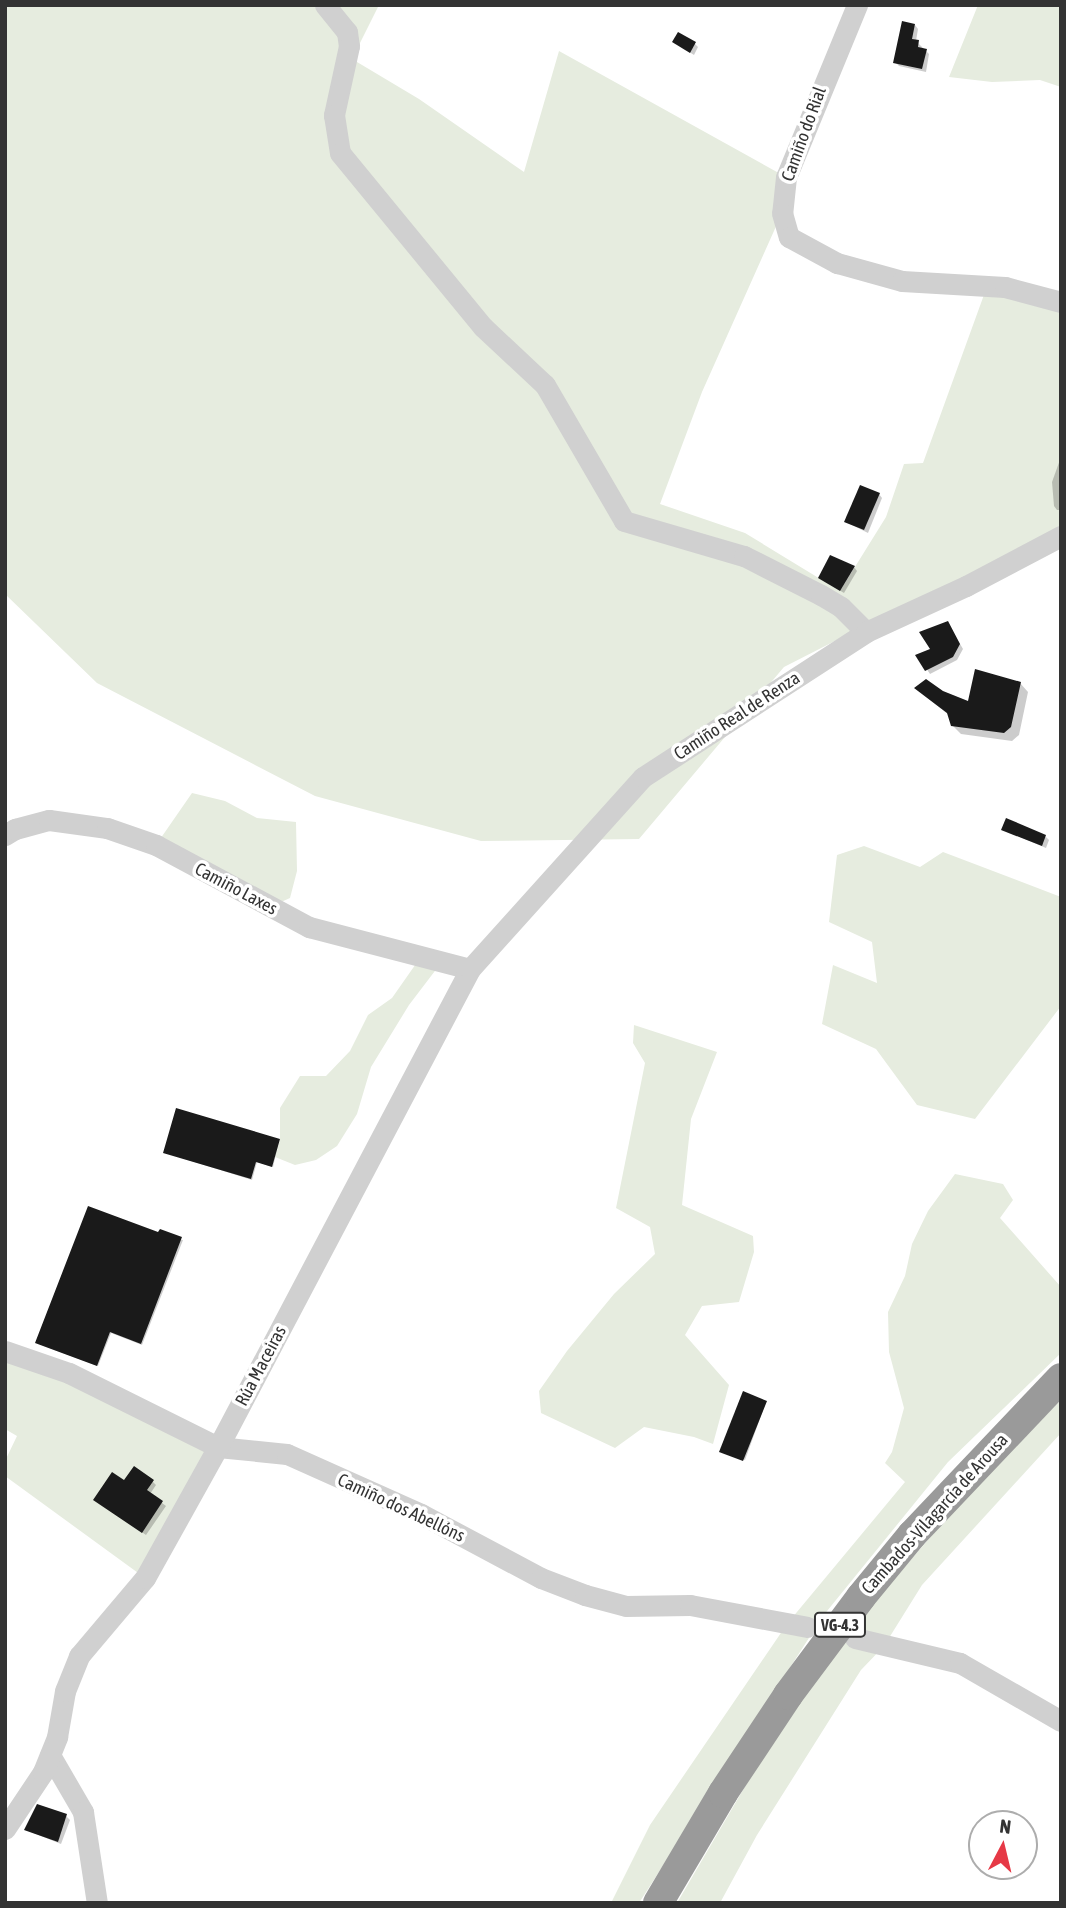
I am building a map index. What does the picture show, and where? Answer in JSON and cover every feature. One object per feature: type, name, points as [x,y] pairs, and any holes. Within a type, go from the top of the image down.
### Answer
[{"type":"highway","name":"Cambados-Vilagarcía de Arousa","points":[[658,1903],[723,1793],[788,1695],[853,1608],[912,1535],[1061,1378]]},
{"type":"street","points":[[325,5],[347,32],[349,46],[334,115],[340,153],[483,327],[545,385],[624,521],[744,556],[841,607],[866,632]]},
{"type":"street","name":"Camiño do Rial","points":[[857,5],[786,177],[782,213],[789,237],[837,264],[902,281],[1005,287],[1061,302]]},
{"type":"street","name":"Camiño Real de Renza","points":[[470,970],[643,777],[866,632],[966,586],[1061,536]]},
{"type":"street","name":"Camiño Laxes","points":[[5,835],[15,829],[49,820],[107,828],[156,845],[309,927],[470,970]]},
{"type":"street","name":"Rúa Maceiras","points":[[5,1829],[43,1772],[57,1737],[65,1691],[79,1656],[145,1578],[218,1447],[470,970]]},
{"type":"street","name":"Camiño dos Abellóns","points":[[5,1351],[69,1373],[218,1447],[287,1454],[421,1514],[541,1578],[585,1595],[626,1606],[690,1605],[807,1627]]},
{"type":"street","points":[[855,1638],[960,1663],[1061,1721]]},
{"type":"street","points":[[50,1755],[83,1812],[97,1903]]},
{"type":"shaded area","points":[[5,5],[379,5],[352,59],[419,99],[524,172],[559,51],[786,177],[782,213],[702,392],[660,504],[745,533],[840,591],[886,517],[904,464],[923,463],[985,292],[1061,303],[1061,534],[878,619],[784,667],[639,839],[481,841],[315,796],[97,683],[5,594]]},
{"type":"shaded area","points":[[978,5],[1061,5],[1061,87],[1040,80],[992,82],[949,77]]},
{"type":"shaded area","points":[[192,793],[225,801],[257,818],[296,822],[297,871],[290,898],[270,907],[156,845]]},
{"type":"shaded area","points":[[864,846],[920,867],[943,852],[1061,897],[1061,1006],[975,1119],[917,1105],[876,1049],[822,1024],[833,965],[877,983],[872,942],[829,922],[837,855]]},
{"type":"shaded area","points":[[420,958],[441,963],[409,1005],[371,1067],[357,1114],[337,1146],[316,1160],[295,1165],[275,1157],[280,1139],[280,1108],[300,1076],[326,1076],[350,1051],[368,1015],[392,998]]},
{"type":"shaded area","points":[[634,1025],[717,1052],[691,1119],[682,1205],[753,1236],[754,1252],[739,1302],[702,1306],[685,1335],[729,1385],[713,1444],[694,1437],[644,1427],[615,1448],[541,1413],[539,1391],[567,1351],[614,1294],[655,1254],[650,1227],[616,1208],[645,1063],[633,1043]]},
{"type":"shaded area","points":[[955,1174],[1003,1184],[1013,1200],[1000,1218],[1061,1287],[1061,1353],[948,1462],[823,1616],[639,1903],[611,1903],[650,1825],[787,1624],[905,1482],[885,1463],[892,1452],[904,1408],[889,1352],[888,1312],[905,1276],[912,1244],[928,1211]]},
{"type":"shaded area","points":[[5,1351],[218,1447],[145,1578],[5,1476],[5,1461],[17,1436],[5,1429]]},
{"type":"shaded area","points":[[1061,1400],[1061,1433],[922,1585],[884,1646],[861,1670],[757,1835],[720,1903],[677,1903],[792,1706],[869,1608],[992,1466]]},
{"type":"building","points":[[902,21],[915,24],[912,39],[919,40],[918,47],[927,49],[922,69],[893,63]]},
{"type":"building","points":[[678,32],[696,42],[690,53],[672,42]]},
{"type":"building","points":[[860,485],[880,493],[864,530],[844,522]]},
{"type":"building","points":[[830,555],[855,566],[840,591],[818,578]]},
{"type":"building","points":[[948,621],[960,644],[953,657],[925,671],[915,655],[930,649],[919,632]]},
{"type":"building","points":[[975,669],[1021,682],[1011,727],[1004,733],[951,726],[947,713],[914,688],[926,679],[943,691],[968,701]]},
{"type":"building","points":[[1006,818],[1046,835],[1042,846],[1001,830]]},
{"type":"building","points":[[176,1108],[280,1139],[272,1167],[256,1162],[251,1179],[163,1153]]},
{"type":"building","points":[[88,1206],[158,1232],[160,1229],[182,1237],[141,1344],[110,1332],[97,1366],[35,1343]]},
{"type":"building","points":[[743,1391],[767,1401],[743,1461],[719,1452]]},
{"type":"building","points":[[134,1466],[154,1480],[147,1490],[163,1501],[142,1533],[93,1500],[112,1472],[124,1480]]},
{"type":"building","points":[[37,1804],[67,1814],[58,1842],[24,1830]]}]
